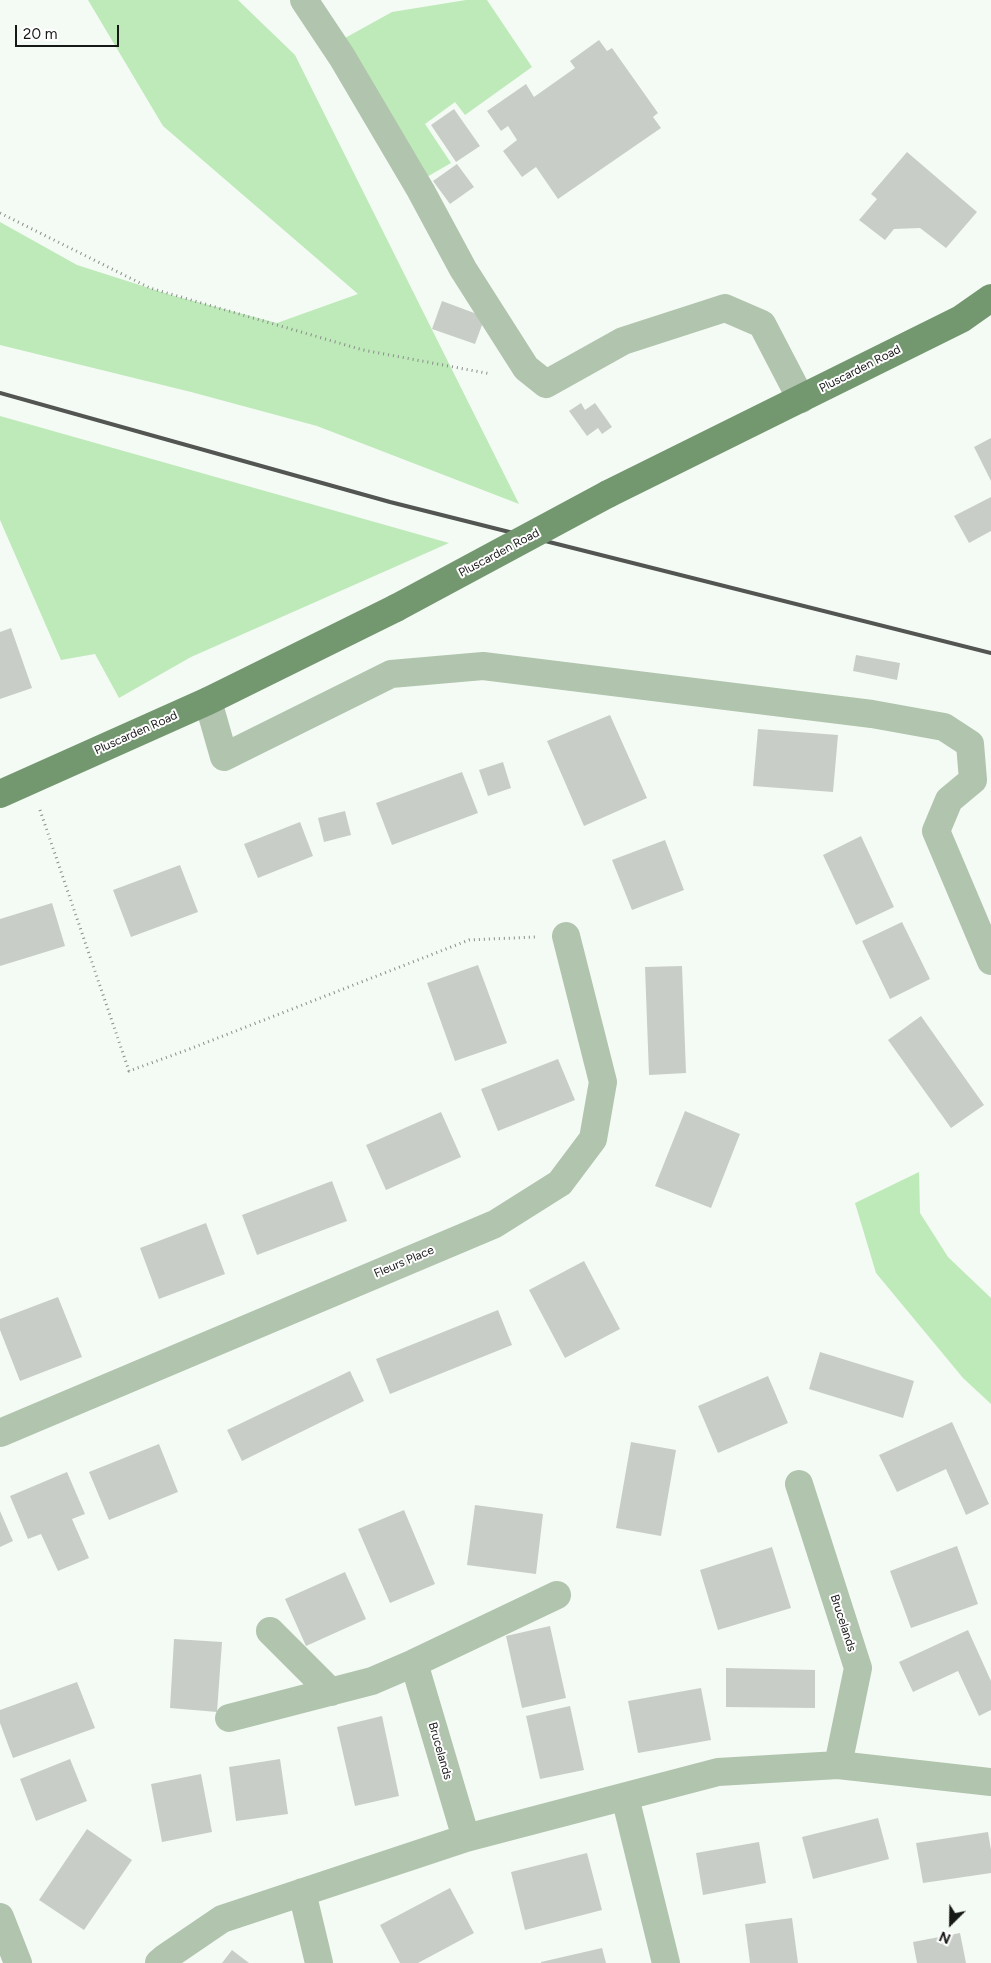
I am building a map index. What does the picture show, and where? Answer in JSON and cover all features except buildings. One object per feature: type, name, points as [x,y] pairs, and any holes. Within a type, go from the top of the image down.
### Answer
[{"type":"main road","name":"Pluscarden Road","points":[[0,794],[208,701],[396,608],[608,494],[961,319],[991,298]]},
{"type":"street","points":[[304,0],[347,66],[421,192],[463,269],[526,368],[533,374],[546,384],[622,341],[725,308],[762,324],[801,399]]},
{"type":"street","points":[[208,701],[224,757],[391,674],[482,666],[872,714],[944,727],[981,741],[973,780],[949,800],[936,831],[991,961]]},
{"type":"street","name":"Fleurs Place","points":[[0,1433],[495,1224],[560,1183],[593,1139],[603,1082],[566,936]]},
{"type":"street","name":"Brucelands","points":[[799,1484],[858,1668],[838,1765]]},
{"type":"street","points":[[230,1718],[372,1681],[557,1595]]},
{"type":"street","points":[[270,1631],[331,1692]]},
{"type":"street","name":"Brucelands","points":[[414,1663],[466,1838]]},
{"type":"street","points":[[159,1963],[166,1956],[222,1919],[466,1838],[718,1772],[838,1765],[991,1782]]},
{"type":"street","points":[[624,1797],[666,1963]]},
{"type":"street","points":[[302,1892],[320,1963]]},
{"type":"street","points":[[0,1917],[18,1963]]},
{"type":"path","points":[[0,214],[150,288],[363,350],[498,376]]},
{"type":"path","points":[[30,780],[129,1071],[469,940],[566,936]]},
{"type":"green space","points":[[88,0],[238,0],[295,55],[519,504],[317,426],[191,392],[0,345],[0,222],[77,265],[171,295],[277,323],[358,294],[163,126]]},
{"type":"green space","points":[[466,0],[487,0],[532,67],[465,115],[455,102],[425,124],[451,163],[425,178],[345,38],[392,12]]},
{"type":"green space","points":[[0,416],[449,543],[191,657],[119,698],[95,654],[61,660],[0,520]]},
{"type":"green space","points":[[919,1172],[920,1213],[948,1257],[991,1298],[991,1404],[963,1378],[876,1273],[855,1203]]},
{"type":"railway","points":[[0,393],[390,502],[991,653]]}]
